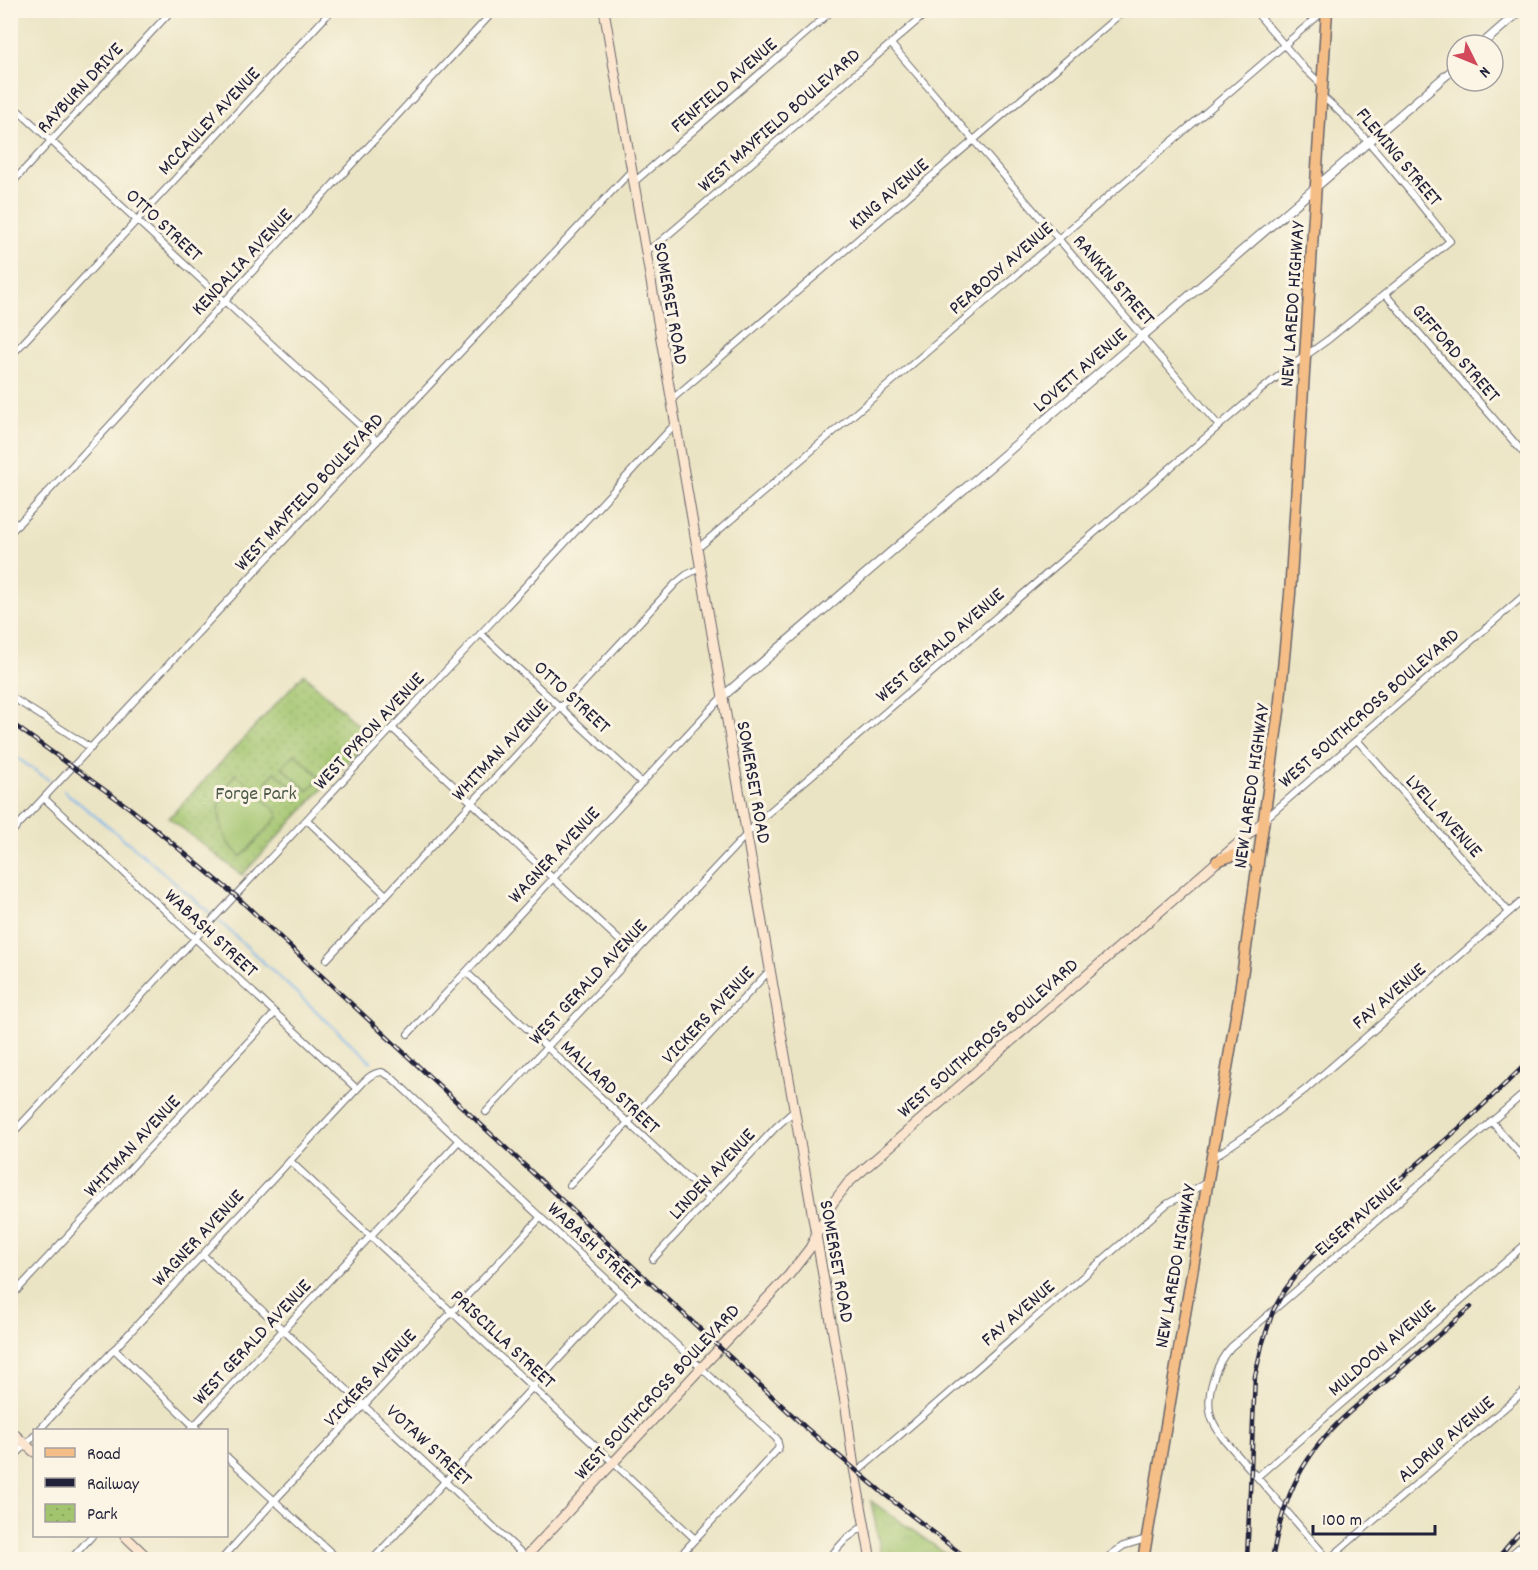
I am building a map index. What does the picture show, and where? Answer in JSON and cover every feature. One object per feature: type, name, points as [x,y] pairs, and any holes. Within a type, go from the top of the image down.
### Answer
[{"type":"main road","name":"SOMERSET ROAD","points":[[604,10],[871,1560]]},
{"type":"main road","name":"NEW LAREDO HIGHWAY","points":[[1143,1560],[1239,998],[1279,711],[1290,594],[1326,10]]},
{"type":"main road","name":"WEST SOUTHCROSS BOULEVARD","points":[[526,1559],[789,1275],[816,1237],[836,1198],[857,1173],[1265,820]]},
{"type":"main road","points":[[1217,861],[1243,853],[1258,867]]},
{"type":"main road","points":[[10,1430],[33,1451]]},
{"type":"main road","points":[[125,1537],[150,1560]]},
{"type":"street","name":"RAYBURN DRIVE","points":[[10,185],[172,10]]},
{"type":"street","name":"MCCAULEY AVENUE","points":[[10,357],[332,10]]},
{"type":"street","name":"KENDALIA AVENUE","points":[[10,533],[495,10]]},
{"type":"street","name":"FENFIELD AVENUE","points":[[633,183],[833,10]]},
{"type":"street","name":"WEST MAYFIELD BOULEVARD","points":[[645,252],[661,241],[930,10]]},
{"type":"street","name":"KING AVENUE","points":[[671,400],[1125,10]]},
{"type":"street","name":"FLEMING STREET","points":[[1254,10],[1450,241]]},
{"type":"street","name":"PEABODY AVENUE","points":[[697,549],[1326,10]]},
{"type":"street","points":[[1495,33],[1521,10]]},
{"type":"street","name":"RANKIN STREET","points":[[891,44],[1219,426]]},
{"type":"street","name":"LOVETT AVENUE","points":[[722,697],[1445,76]]},
{"type":"street","name":"OTTO STREET","points":[[10,103],[377,441]]},
{"type":"street","name":"WEST MAYFIELD BOULEVARD","points":[[10,834],[631,171]]},
{"type":"street","name":"WEST GERALD AVENUE","points":[[486,1112],[770,811],[1262,389],[1329,339],[1450,241]]},
{"type":"street","name":"GIFFORD STREET","points":[[1385,294],[1527,458]]},
{"type":"street","name":"WEST PYRON AVENUE","points":[[10,1136],[675,424]]},
{"type":"street","points":[[10,519],[18,525]]},
{"type":"street","name":"WHITMAN AVENUE","points":[[327,958],[676,583],[700,568]]},
{"type":"street","name":"WEST SOUTHCROSS BOULEVARD","points":[[1265,820],[1527,592]]},
{"type":"street","name":"OTTO STREET","points":[[481,634],[642,783]]},
{"type":"street","points":[[10,696],[91,748]]},
{"type":"street","name":"WAGNER AVENUE","points":[[408,1034],[722,697]]},
{"type":"street","points":[[392,728],[634,954]]},
{"type":"street","name":"LYELL AVENUE","points":[[1357,740],[1509,912]]},
{"type":"street","name":"WABASH STREET","points":[[44,798],[357,1089]]},
{"type":"street","points":[[307,820],[386,895]]},
{"type":"street","name":"FAY AVENUE","points":[[1210,1159],[1245,1136],[1306,1089],[1527,896]]},
{"type":"street","name":"VICKERS AVENUE","points":[[570,1185],[770,970]]},
{"type":"street","name":"MALLARD STREET","points":[[466,972],[709,1198]]},
{"type":"street","name":"WHITMAN AVENUE","points":[[10,1298],[275,1013]]},
{"type":"street","name":"WAGNER AVENUE","points":[[41,1429],[357,1089],[374,1074],[382,1072]]},
{"type":"street","name":"WABASH STREET","points":[[382,1072],[391,1077],[775,1436],[779,1447],[777,1450],[695,1539]]},
{"type":"street","name":"ELSER AVENUE","points":[[1329,1559],[1222,1437],[1209,1410],[1211,1388],[1216,1372],[1222,1358],[1231,1347],[1527,1090]]},
{"type":"street","name":"LINDEN AVENUE","points":[[653,1258],[776,1127],[794,1111]]},
{"type":"street","points":[[1491,1121],[1527,1163]]},
{"type":"street","name":"WEST GERALD AVENUE","points":[[194,1429],[458,1142]]},
{"type":"street","name":"PRISCILLA STREET","points":[[291,1161],[695,1539]]},
{"type":"street","name":"FAY AVENUE","points":[[855,1474],[1167,1204],[1206,1183]]},
{"type":"street","name":"VICKERS AVENUE","points":[[221,1560],[541,1217]]},
{"type":"street","name":"MULDOON AVENUE","points":[[1257,1477],[1527,1242]]},
{"type":"street","name":"VOTAW STREET","points":[[203,1255],[526,1559]]},
{"type":"street","points":[[372,1560],[621,1292]]},
{"type":"street","points":[[114,1349],[194,1429]]},
{"type":"street","name":"ALDRUP AVENUE","points":[[1329,1559],[1527,1388]]},
{"type":"street","points":[[10,1461],[33,1437]]},
{"type":"street","points":[[228,1458],[339,1560]]},
{"type":"street","points":[[827,1560],[846,1539],[865,1525]]},
{"type":"street","points":[[70,1560],[91,1537]]},
{"type":"street","points":[[676,1560],[695,1539]]},
{"type":"street","points":[[1105,1559],[1123,1546],[1146,1539]]},
{"type":"street","points":[[1504,1560],[1527,1540]]},
{"type":"green space","name":"Forge Park","points":[[304,674],[371,737],[242,875],[169,818]]},
{"type":"green space","points":[[295,754],[320,777],[308,791],[282,767]]},
{"type":"green space","points":[[275,772],[296,791],[287,801],[266,782]]},
{"type":"green space","points":[[236,773],[278,813],[278,817],[241,857],[228,843],[221,826],[219,806],[225,788]]},
{"type":"green space","points":[[871,1501],[953,1559],[882,1559]]},
{"type":"waterway","points":[[10,753],[49,780]]},
{"type":"waterway","points":[[64,791],[210,913]]},
{"type":"waterway","points":[[220,922],[371,1062]]},
{"type":"railway","points":[[10,722],[131,809],[236,896],[806,1428],[884,1494],[969,1560]]},
{"type":"railway","points":[[1247,1560],[1255,1376],[1273,1311],[1284,1291],[1323,1245],[1457,1130],[1528,1062]]},
{"type":"railway","points":[[1272,1560],[1277,1534],[1289,1496],[1300,1472],[1315,1449],[1353,1409],[1471,1307]]},
{"type":"railway","points":[[1496,1560],[1517,1535],[1528,1526]]}]
